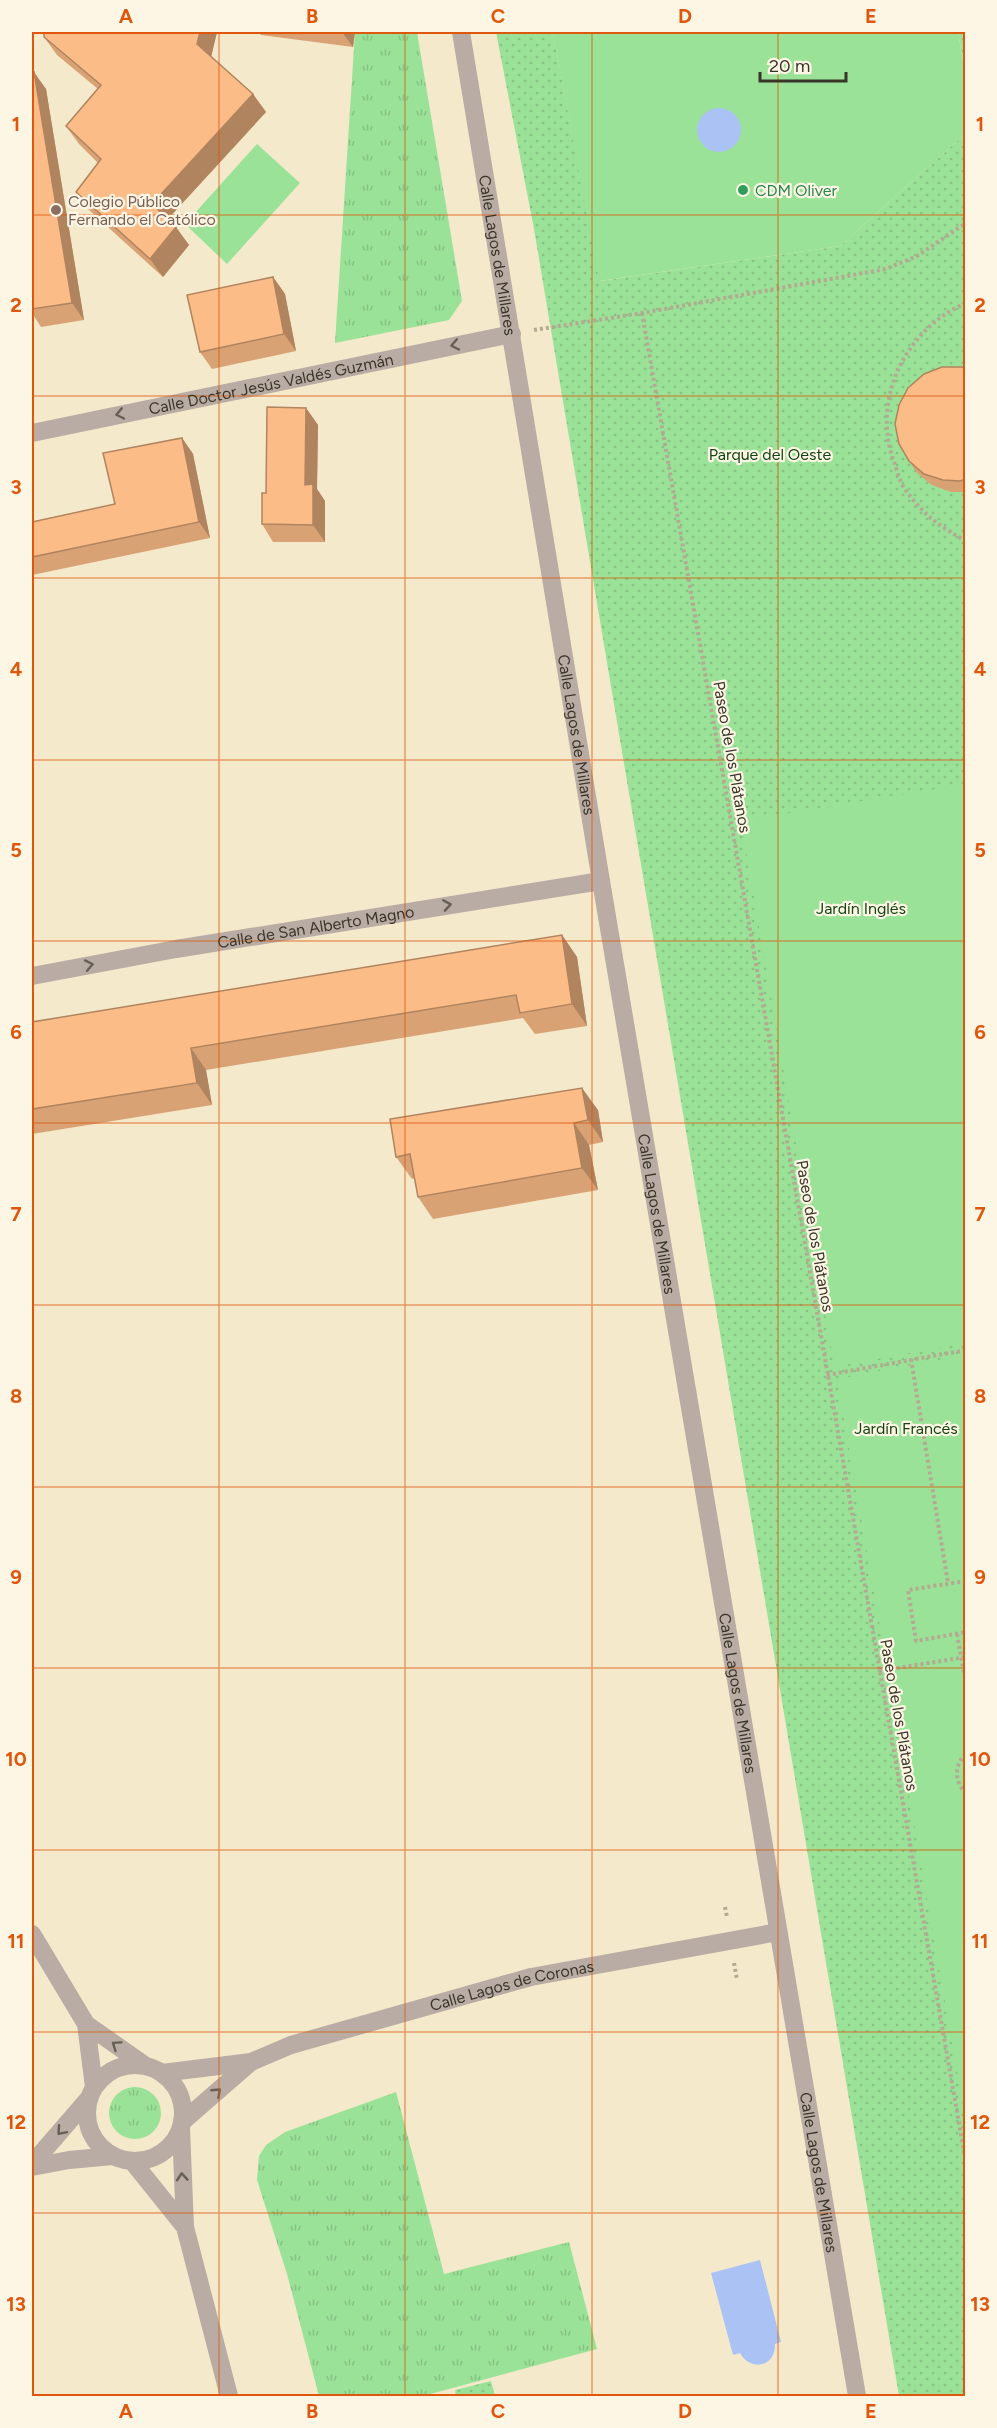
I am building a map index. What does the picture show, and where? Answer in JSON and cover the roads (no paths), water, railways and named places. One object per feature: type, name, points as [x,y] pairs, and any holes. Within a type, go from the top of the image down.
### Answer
[{"type":"street","name":"Calle Lagos de Millares","points":[[461,32],[601,881],[857,2397]]},
{"type":"street","name":"Calle Doctor Jesús Valdés Guzmán","points":[[32,433],[512,334]]},
{"type":"street","name":"Calle de San Alberto Magno","points":[[32,976],[176,949],[601,881]]},
{"type":"street","name":"Calle Lagos de Coronas","points":[[154,2069],[251,2062],[291,2045],[410,2009],[531,1977],[778,1932]]},
{"type":"street","points":[[32,1934],[86,2024],[172,2082],[179,2094],[183,2107],[181,2164],[185,2227],[229,2397]]},
{"type":"street","points":[[86,2024],[92,2092],[87,2111],[88,2124],[102,2148],[113,2156]]},
{"type":"street","name":"Calle Lagos de Coronas","points":[[182,2124],[251,2062]]},
{"type":"street","points":[[32,2165],[104,2076],[117,2068],[131,2065],[154,2069]]},
{"type":"street","points":[[32,2165],[113,2156],[132,2161],[148,2159],[163,2152],[174,2140],[182,2124]]},
{"type":"street","points":[[132,2161],[185,2227]]},
{"type":"water","points":[[719,108],[728,109],[735,114],[740,121],[740,139],[735,146],[728,151],[719,152],[710,151],[703,146],[698,139],[697,130],[698,121],[703,114],[710,109]]},
{"type":"water","points":[[760,2260],[781,2342],[775,2344],[774,2352],[767,2362],[756,2365],[744,2359],[740,2353],[733,2355],[711,2273]]},
{"type":"place","name":"CDM Oliver","points":[[743,190]]},
{"type":"place","name":"Colegio Público Fernando el Católico","points":[[56,210]]},
{"type":"park label","name":"Parque del Oeste","points":[[770,454]]},
{"type":"park label","name":"Jardín Inglés","points":[[861,908]]},
{"type":"park label","name":"Jardín Francés","points":[[906,1428]]}]
